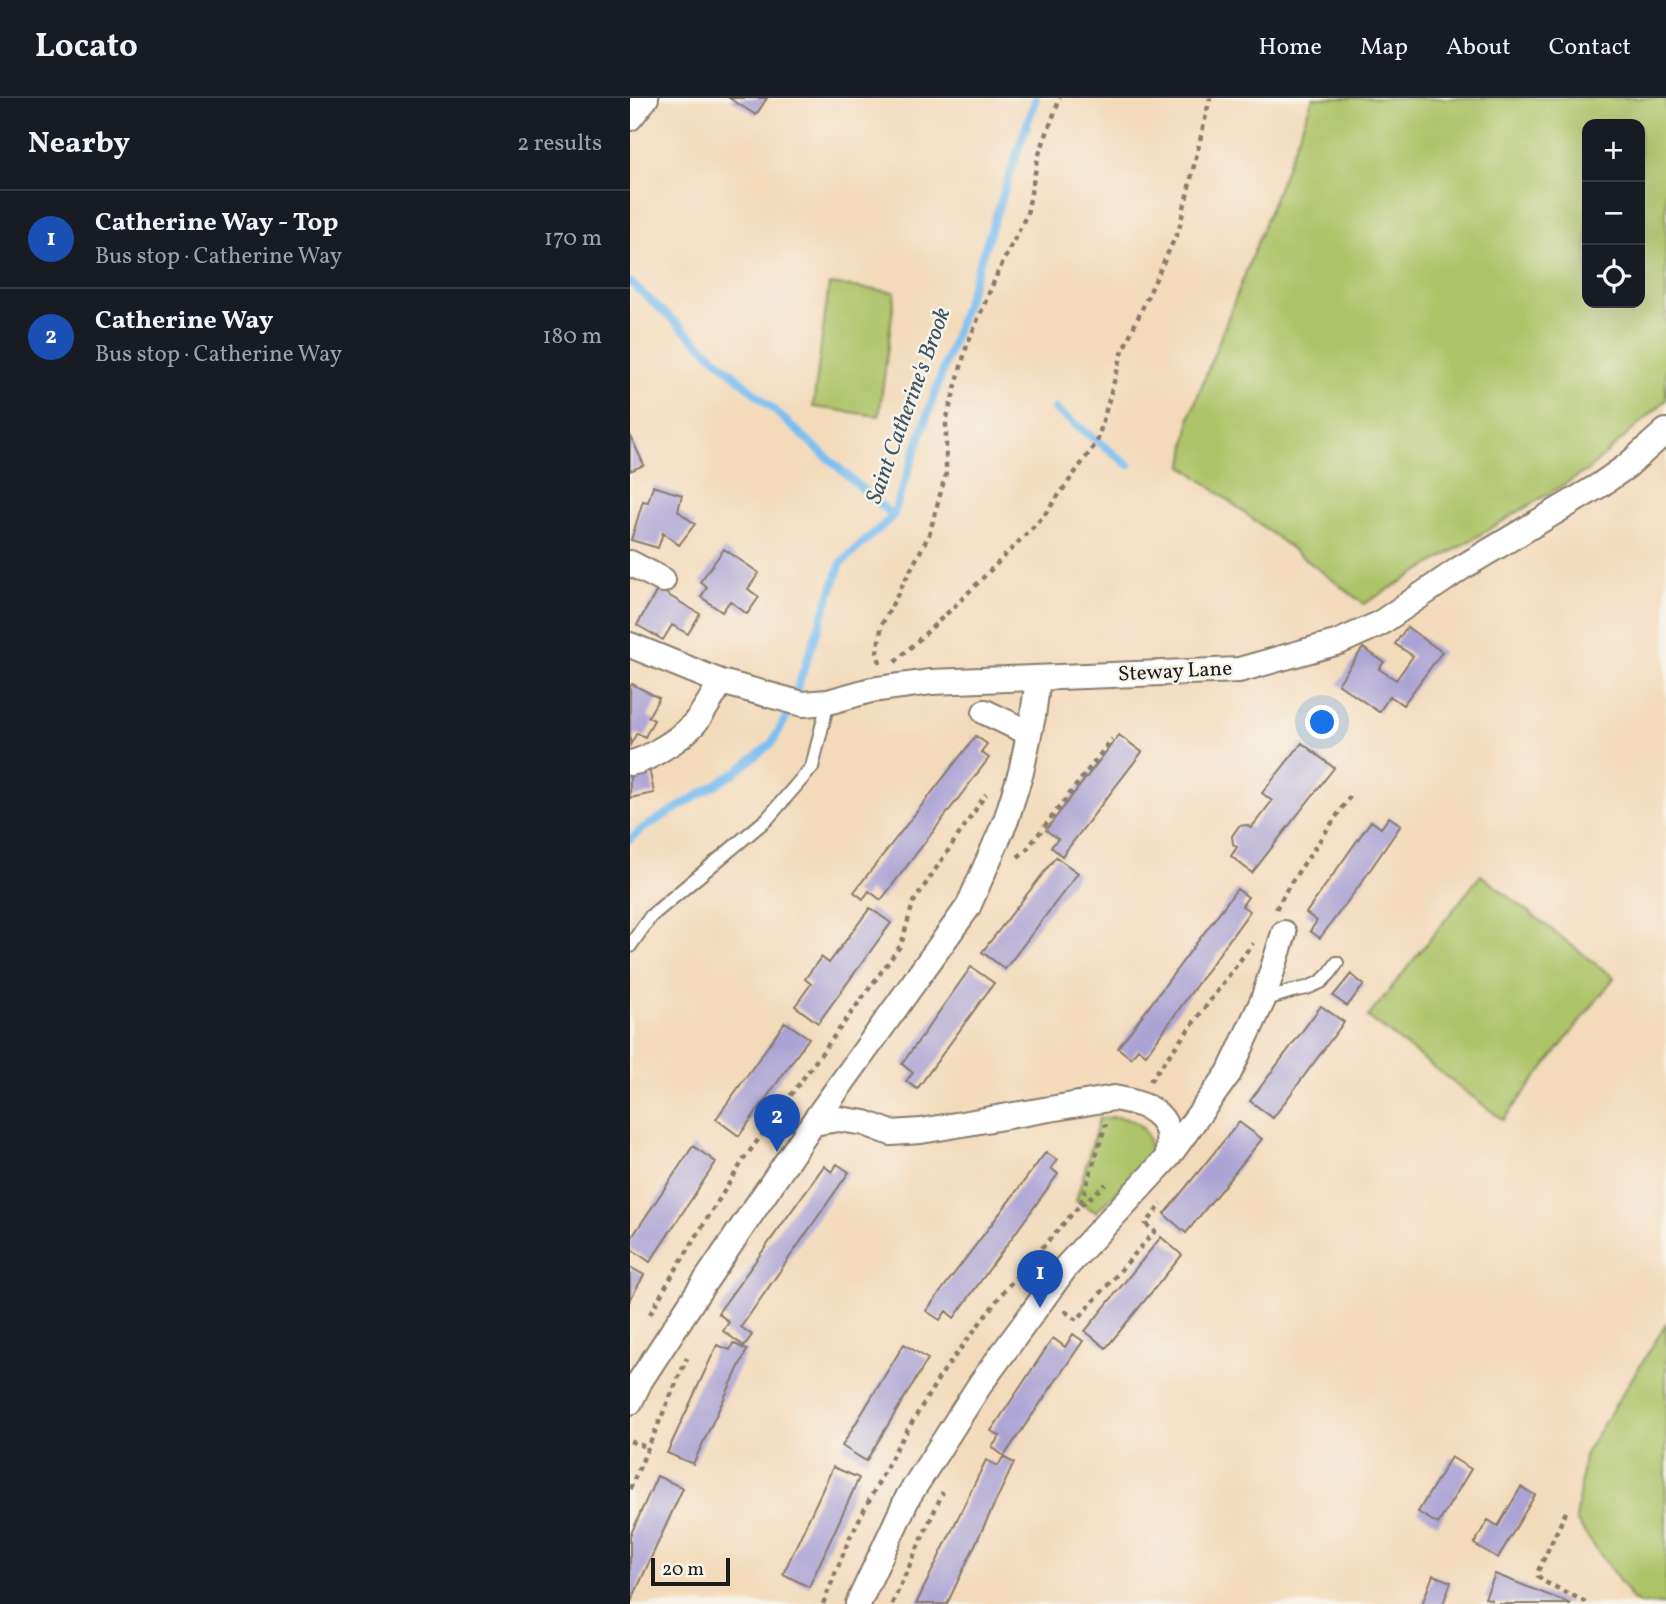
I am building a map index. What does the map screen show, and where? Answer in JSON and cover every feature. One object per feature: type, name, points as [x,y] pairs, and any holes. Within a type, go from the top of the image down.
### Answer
[{"type":"street","points":[[630,118],[646,98]]},
{"type":"street","name":"Steway Lane","points":[[630,645],[720,682],[803,704],[828,702],[877,680],[931,682],[1239,670],[1339,642],[1379,624],[1461,568],[1628,467],[1666,431]]},
{"type":"street","points":[[630,563],[663,580]]},
{"type":"street","points":[[630,1402],[640,1381],[695,1295],[813,1123],[968,907],[1006,820],[1021,772],[1038,678]]},
{"type":"street","points":[[630,763],[641,761],[681,738],[700,719],[720,682]]},
{"type":"street","points":[[985,712],[1029,733]]},
{"type":"street","points":[[858,1604],[908,1497],[981,1383],[1066,1267],[1168,1157],[1229,1073],[1263,1000],[1278,926]]},
{"type":"street","points":[[813,1123],[839,1119],[865,1123],[891,1133],[921,1131],[1124,1100],[1148,1107],[1163,1119],[1168,1132],[1168,1157]]},
{"type":"lane","points":[[630,946],[651,916],[767,819],[812,767],[828,702]]},
{"type":"lane","points":[[1263,1000],[1321,982],[1337,963]]},
{"type":"path","points":[[877,680],[877,652],[882,624],[929,535],[946,473],[946,421],[967,345],[1027,214],[1038,158],[1060,98]]},
{"type":"path","points":[[877,680],[1043,517],[1097,442],[1123,350],[1179,229],[1210,98]]},
{"type":"path","points":[[1017,859],[1112,739]]},
{"type":"path","points":[[650,1315],[744,1159],[901,945],[913,903],[987,793]]},
{"type":"path","points":[[1278,926],[1290,884],[1351,795]]},
{"type":"path","points":[[823,1604],[850,1537],[896,1449],[940,1376],[1004,1291],[1080,1205],[1124,1100],[1202,1013],[1256,939]]},
{"type":"path","points":[[1058,1322],[1066,1312],[1077,1320],[1155,1231],[1146,1224],[1163,1203]]},
{"type":"path","points":[[630,1489],[689,1354]]},
{"type":"path","points":[[630,1441],[648,1448]]},
{"type":"path","points":[[892,1604],[945,1489]]},
{"type":"path","points":[[1566,1512],[1538,1576],[1590,1604]]},
{"type":"green space","points":[[1313,98],[1666,98],[1666,400],[1588,470],[1364,604],[1183,466],[1190,416]]},
{"type":"green space","points":[[829,284],[895,292],[879,416],[813,407]]},
{"type":"green space","points":[[1481,875],[1614,978],[1503,1120],[1368,1017]]},
{"type":"green space","points":[[1114,1117],[1132,1121],[1144,1130],[1149,1145],[1148,1163],[1096,1212],[1076,1201],[1099,1119]]},
{"type":"green space","points":[[1666,1324],[1666,1604],[1642,1604],[1633,1600],[1576,1521],[1584,1455]]},
{"type":"building","points":[[729,98],[767,98],[756,115]]},
{"type":"building","points":[[630,435],[644,465],[630,471]]},
{"type":"building","points":[[653,486],[682,495],[678,511],[695,524],[679,545],[663,533],[658,548],[631,540],[643,501],[648,502]]},
{"type":"building","points":[[724,549],[759,573],[748,589],[759,597],[747,614],[730,601],[722,612],[701,597],[707,587],[700,582]]},
{"type":"building","points":[[658,589],[700,614],[688,634],[672,625],[663,640],[637,625]]},
{"type":"building","points":[[1407,627],[1442,652],[1403,705],[1390,696],[1379,712],[1338,684],[1363,648],[1384,662],[1379,669],[1396,680],[1413,656],[1395,644]]},
{"type":"building","points":[[632,684],[659,698],[648,717],[654,720],[645,737],[637,733],[630,745],[630,687]]},
{"type":"building","points":[[1119,735],[1142,752],[1062,856],[1051,847],[1058,839],[1046,830]]},
{"type":"building","points":[[976,736],[987,744],[981,752],[989,758],[881,900],[869,891],[863,899],[854,892]]},
{"type":"building","points":[[1302,743],[1334,768],[1252,873],[1231,856],[1237,847],[1233,844],[1232,836],[1239,826],[1247,825],[1251,828],[1272,801],[1262,793]]},
{"type":"building","points":[[649,768],[654,793],[630,798],[630,771]]},
{"type":"building","points":[[1389,817],[1401,825],[1320,938],[1310,931],[1317,921],[1306,913],[1371,821],[1381,828]]},
{"type":"building","points":[[1056,857],[1078,873],[1005,969],[982,952]]},
{"type":"building","points":[[1237,889],[1248,897],[1242,906],[1250,911],[1146,1055],[1138,1049],[1131,1058],[1118,1048]]},
{"type":"building","points":[[870,908],[891,923],[818,1023],[795,1006],[811,984],[805,979],[821,957],[829,963]]},
{"type":"building","points":[[971,967],[994,983],[917,1089],[906,1081],[913,1073],[902,1064]]},
{"type":"building","points":[[1351,974],[1364,985],[1347,1006],[1333,996]]},
{"type":"building","points":[[1321,1006],[1344,1022],[1273,1118],[1250,1101]]},
{"type":"building","points":[[785,1022],[809,1038],[739,1136],[716,1119]]},
{"type":"building","points":[[1239,1122],[1262,1139],[1186,1233],[1164,1214]]},
{"type":"building","points":[[693,1146],[716,1162],[650,1262],[630,1248],[630,1240]]},
{"type":"building","points":[[1046,1152],[1057,1160],[1051,1168],[1058,1174],[954,1318],[946,1311],[940,1320],[926,1311]]},
{"type":"building","points":[[837,1164],[849,1172],[741,1327],[752,1335],[744,1346],[723,1331],[729,1322],[718,1313],[824,1166],[832,1172]]},
{"type":"building","points":[[1161,1237],[1182,1255],[1106,1348],[1085,1331]]},
{"type":"building","points":[[630,1267],[644,1275],[630,1300]]},
{"type":"building","points":[[1073,1334],[1083,1341],[1004,1456],[992,1447],[1000,1436],[991,1431],[1053,1338],[1065,1347]]},
{"type":"building","points":[[733,1343],[747,1350],[693,1464],[667,1453],[717,1345],[730,1350]]},
{"type":"building","points":[[904,1344],[928,1359],[866,1461],[842,1446]]},
{"type":"building","points":[[1003,1457],[1014,1463],[947,1604],[916,1604],[986,1460],[998,1466]]},
{"type":"building","points":[[1451,1457],[1471,1469],[1438,1524],[1418,1512]]},
{"type":"building","points":[[833,1467],[859,1478],[809,1587],[783,1574]]},
{"type":"building","points":[[657,1476],[683,1488],[630,1604],[630,1536]]},
{"type":"building","points":[[1521,1487],[1535,1495],[1498,1558],[1474,1544],[1488,1520],[1498,1526]]},
{"type":"building","points":[[1495,1574],[1571,1604],[1491,1604],[1492,1600],[1485,1598]]},
{"type":"building","points":[[1433,1575],[1451,1582],[1443,1604],[1422,1604]]},
{"type":"waterway","name":"Saint Catherine's Brook","points":[[630,839],[735,773],[772,743],[788,714],[841,563],[893,516],[1036,98]]},
{"type":"waterway","points":[[630,282],[893,516]]},
{"type":"waterway","points":[[1055,409],[1129,465]]},
{"type":"place","name":"Catherine Way","points":[[777,1152]]},
{"type":"place","name":"Catherine Way - Top","points":[[1040,1308]]}]
